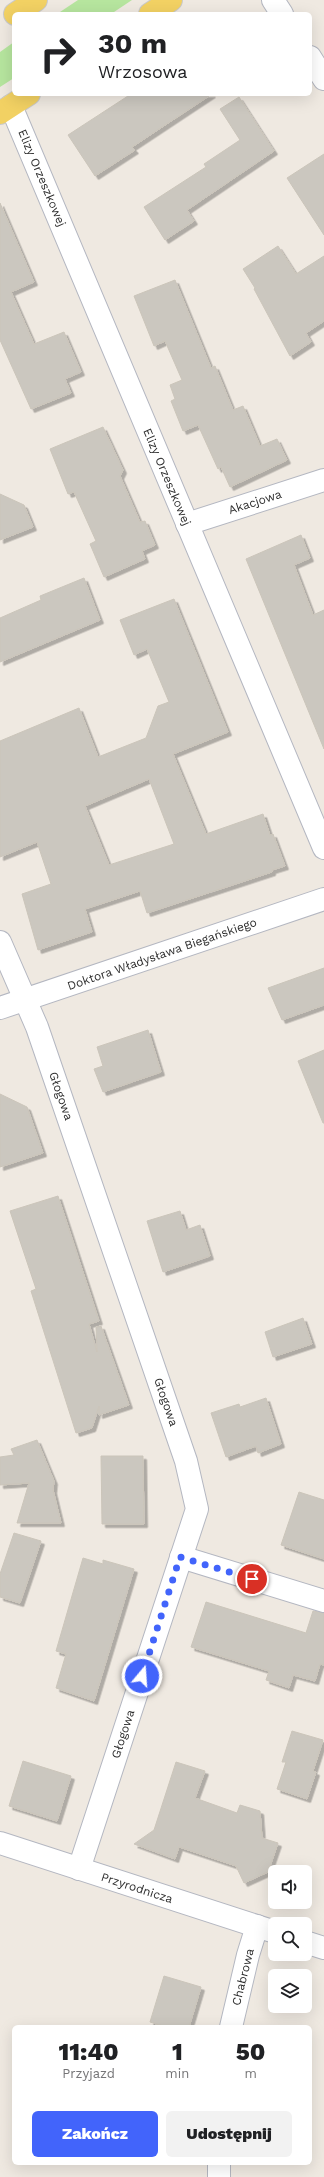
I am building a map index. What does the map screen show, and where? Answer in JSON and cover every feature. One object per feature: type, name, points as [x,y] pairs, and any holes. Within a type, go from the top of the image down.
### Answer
[{"type":"main road","points":[[17,12],[36,0]]},
{"type":"main road","points":[[153,12],[171,0]]},
{"type":"main road","points":[[0,24],[12,15]]},
{"type":"main road","points":[[5,109],[26,96]]},
{"type":"street","points":[[273,0],[281,12]]},
{"type":"street","points":[[312,60],[324,79]]},
{"type":"street","name":"Elizy Orzeszkowej","points":[[5,109],[187,524],[324,848]]},
{"type":"street","name":"Akacjowa","points":[[187,524],[324,480]]},
{"type":"street","name":"Doktora Władysława Biegańskiego","points":[[0,1008],[324,899]]},
{"type":"street","name":"Głogowa","points":[[0,942],[38,1027],[186,1461],[197,1509],[180,1557],[79,1869]]},
{"type":"street","points":[[180,1557],[324,1601]]},
{"type":"street","name":"Przyrodnicza","points":[[0,1843],[266,1929]]},
{"type":"street","name":"Chabrowa","points":[[231,2025],[248,1955],[266,1929]]},
{"type":"street","points":[[312,1944],[324,1948]]},
{"type":"street","points":[[218,2165],[219,2177]]},
{"type":"green space","points":[[78,0],[132,0],[114,12],[60,12]]},
{"type":"green space","points":[[12,43],[12,79],[0,87],[0,52]]},
{"type":"building","points":[[128,96],[209,96],[132,147],[135,150],[95,176],[68,135]]},
{"type":"building","points":[[239,97],[274,151],[187,210],[194,221],[165,240],[144,207],[206,167],[204,164],[240,140],[220,109]]},
{"type":"building","points":[[324,154],[324,235],[287,178]]},
{"type":"building","points":[[0,203],[34,282],[11,292],[34,344],[64,332],[81,372],[65,379],[71,393],[31,409],[0,340]]},
{"type":"building","points":[[278,246],[296,274],[324,256],[324,321],[306,333],[311,342],[290,356],[254,289],[255,288],[243,269]]},
{"type":"building","points":[[175,280],[211,368],[215,366],[233,410],[243,406],[260,446],[277,439],[287,460],[230,487],[221,467],[218,469],[198,425],[183,431],[171,401],[175,399],[170,385],[182,380],[165,341],[154,346],[134,296]]},
{"type":"building","points":[[103,427],[123,470],[120,476],[140,522],[145,521],[155,545],[142,551],[145,559],[104,577],[90,544],[96,541],[74,492],[68,494],[50,449]]},
{"type":"building","points":[[0,494],[24,505],[33,527],[0,540]]},
{"type":"building","points":[[301,535],[310,558],[294,565],[313,615],[324,610],[324,749],[246,559]]},
{"type":"building","points":[[84,578],[100,620],[0,662],[0,618],[41,600],[40,596]]},
{"type":"building","points":[[174,599],[228,732],[173,754],[206,834],[263,814],[270,835],[273,834],[285,866],[272,870],[272,872],[147,913],[140,891],[85,909],[92,932],[38,950],[22,894],[51,884],[37,842],[0,857],[0,741],[79,708],[98,757],[146,738],[158,706],[169,702],[147,649],[134,655],[120,620]],"holes":[[[149,779],[174,844],[109,865],[85,806]]]},
{"type":"building","points":[[324,968],[324,1005],[282,1020],[268,988]]},
{"type":"building","points":[[148,1030],[161,1072],[103,1092],[94,1069],[103,1066],[97,1047]]},
{"type":"building","points":[[324,1050],[324,1123],[323,1123],[298,1061]]},
{"type":"building","points":[[0,1094],[27,1107],[43,1153],[0,1167]]},
{"type":"building","points":[[58,1196],[99,1321],[89,1324],[97,1352],[96,1327],[101,1326],[129,1405],[99,1415],[99,1406],[92,1428],[76,1433],[31,1291],[36,1289],[10,1211]]},
{"type":"building","points":[[180,1211],[186,1230],[200,1225],[210,1256],[163,1272],[147,1221]]},
{"type":"building","points":[[303,1318],[312,1344],[273,1357],[265,1332]]},
{"type":"building","points":[[266,1398],[281,1444],[258,1453],[256,1446],[226,1457],[211,1413],[239,1404],[240,1407]]},
{"type":"building","points":[[37,1440],[54,1481],[53,1490],[61,1523],[17,1523],[29,1483],[0,1485],[0,1457],[14,1455],[11,1449]]},
{"type":"building","points":[[101,1456],[143,1456],[144,1524],[102,1524]]},
{"type":"building","points":[[299,1492],[324,1500],[324,1559],[281,1545]]},
{"type":"building","points":[[14,1533],[41,1541],[20,1603],[0,1597],[0,1574]]},
{"type":"building","points":[[83,1558],[103,1564],[103,1560],[134,1569],[94,1701],[56,1688],[66,1654],[56,1651]]},
{"type":"building","points":[[206,1602],[306,1633],[313,1611],[324,1613],[324,1665],[320,1664],[315,1681],[293,1675],[289,1688],[266,1680],[269,1671],[191,1647]]},
{"type":"building","points":[[292,1731],[323,1740],[313,1771],[316,1772],[307,1799],[277,1789],[286,1762],[282,1762]]},
{"type":"building","points":[[23,1761],[71,1776],[57,1821],[9,1806]]},
{"type":"building","points":[[176,1762],[205,1771],[195,1798],[237,1813],[240,1805],[260,1811],[262,1838],[278,1843],[270,1865],[268,1865],[268,1872],[244,1883],[236,1866],[179,1847],[175,1859],[134,1844],[154,1830]]},
{"type":"building","points":[[164,1976],[201,1987],[190,2025],[160,2025],[150,2022]]},
{"type":"route","points":[[142,1676],[180,1557],[252,1579]]}]
